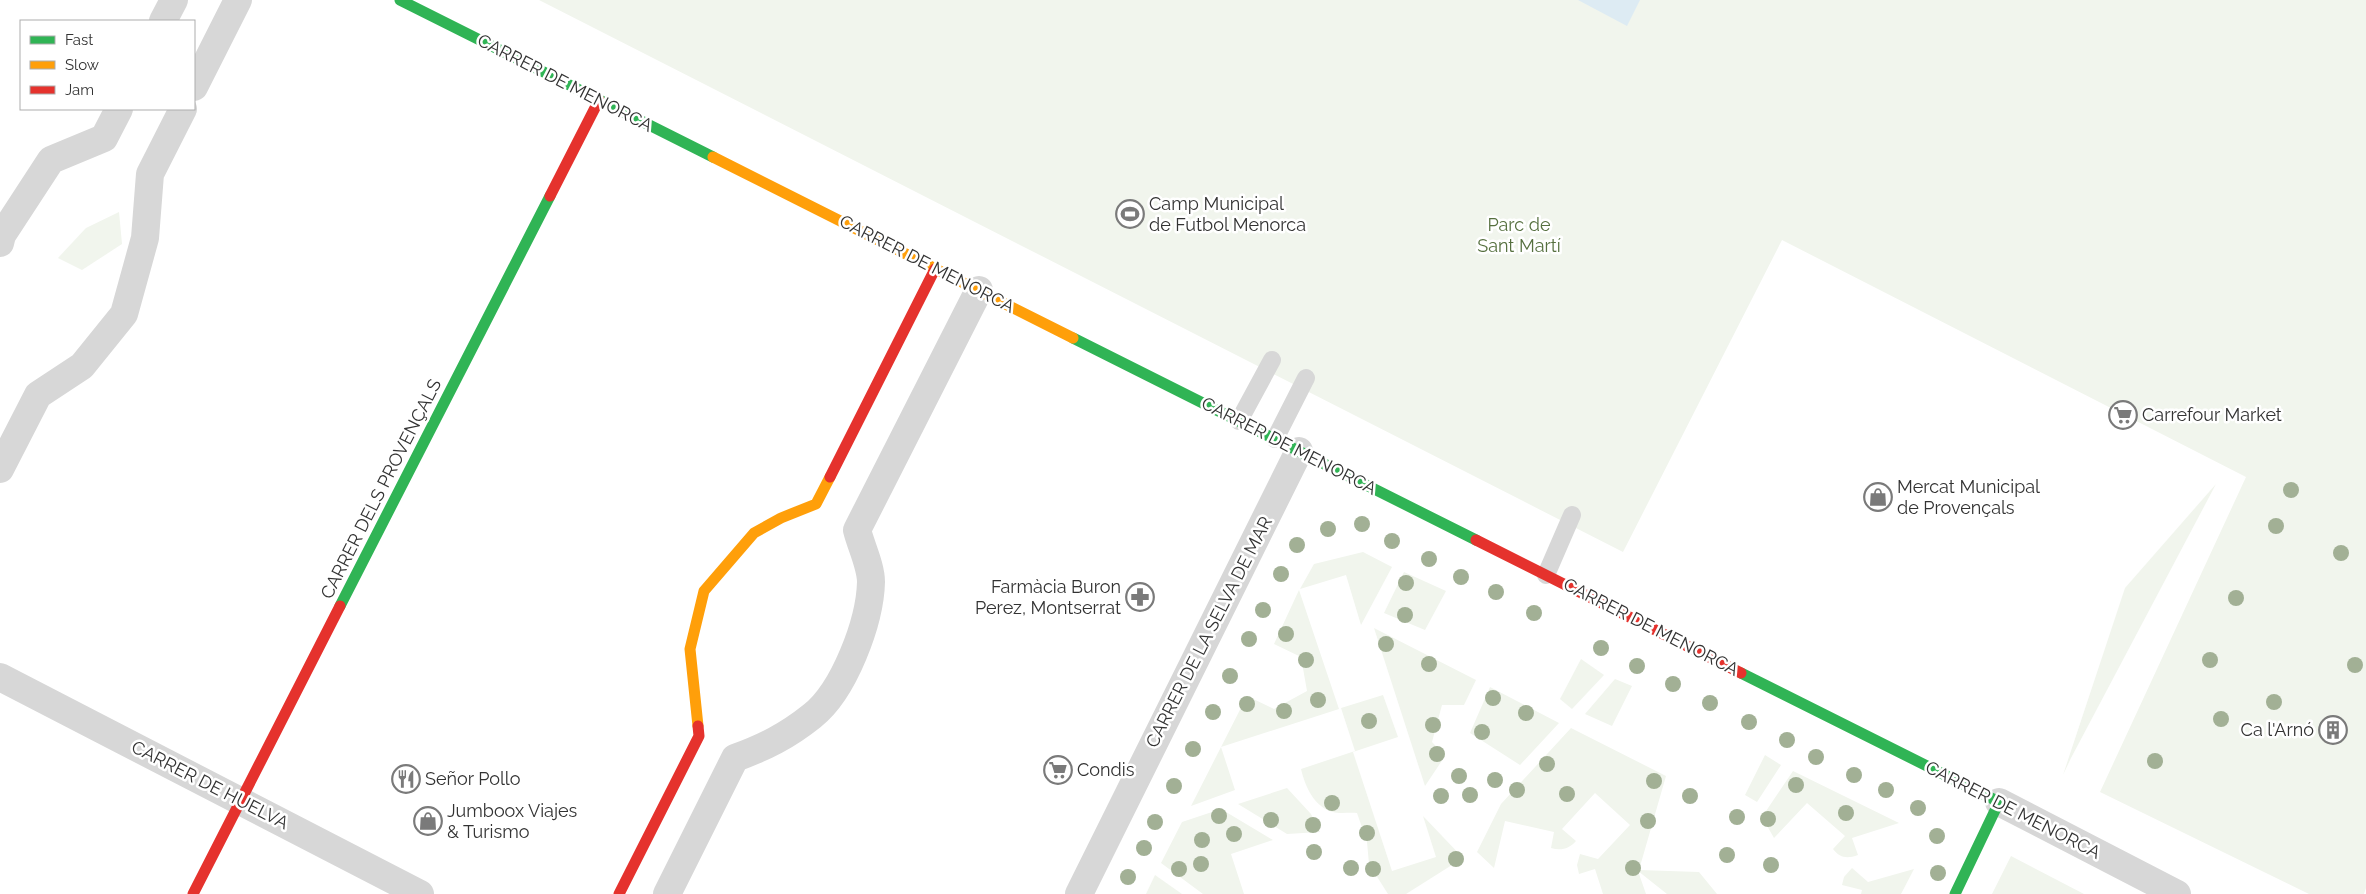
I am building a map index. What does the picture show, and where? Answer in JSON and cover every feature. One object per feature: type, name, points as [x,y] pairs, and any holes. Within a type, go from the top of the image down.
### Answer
[{"type":"street","points":[[164,20],[174,0]]},
{"type":"street","points":[[195,85],[238,0]]},
{"type":"street","name":"CARRER DE MENORCA","points":[[400,0],[1999,802],[2177,894]]},
{"type":"street","name":"CARRER DELS PROVENÇALS","points":[[193,894],[600,100]]},
{"type":"street","points":[[0,243],[2,235],[51,160],[104,138],[118,110]]},
{"type":"street","points":[[0,469],[38,395],[82,366],[124,314],[145,238],[150,174],[182,110]]},
{"type":"street","points":[[619,894],[699,736],[690,649],[704,591],[754,532],[781,518],[816,504],[935,268]]},
{"type":"street","points":[[667,894],[736,758],[768,746],[814,715],[838,685],[856,650],[866,615],[871,581],[857,530],[979,290]]},
{"type":"street","name":"CARRER DE LA SELVA DE MAR","points":[[1079,894],[1300,451]]},
{"type":"street","name":"CARRER DE HUELVA","points":[[0,677],[420,894]]},
{"type":"street","points":[[1955,894],[1999,802]]},
{"type":"lane","points":[[1239,421],[1272,360]]},
{"type":"lane","points":[[1275,438],[1306,378]]},
{"type":"lane","points":[[1546,575],[1572,515]]},
{"type":"green space","name":"Parc de Sant Martí","points":[[539,0],[2366,0],[2366,888],[2364,894],[2309,894],[2100,792],[2246,477],[1782,240],[1623,552]]},
{"type":"green space","points":[[119,212],[122,244],[82,270],[58,258],[86,228]]},
{"type":"green space","points":[[2216,484],[2071,758],[2063,775],[2125,588]]},
{"type":"green space","points":[[1363,552],[1392,567],[1361,625],[1346,575],[1300,589],[1314,564]]},
{"type":"green space","points":[[1404,572],[1446,591],[1425,630],[1384,613]]},
{"type":"green space","points":[[1299,590],[1339,709],[1221,747],[1247,696],[1274,709],[1307,691],[1301,657],[1274,644]]},
{"type":"green space","points":[[1374,628],[1476,680],[1464,705],[1442,705],[1432,742],[1445,756],[1425,786]]},
{"type":"green space","points":[[1581,659],[1604,675],[1572,709],[1560,699]]},
{"type":"green space","points":[[1615,679],[1632,686],[1612,726],[1585,714]]},
{"type":"green space","points":[[1490,687],[1559,723],[1520,765],[1470,733]]},
{"type":"green space","points":[[1383,695],[1398,737],[1353,752],[1392,871],[1436,857],[1423,816],[1463,858],[1406,894],[1388,894],[1369,864],[1367,842],[1357,813],[1336,813],[1321,806],[1311,795],[1301,769],[1355,751],[1341,708]]},
{"type":"green space","points":[[1571,728],[1666,776],[1639,870],[1699,872],[1717,894],[1667,894],[1638,871],[1646,894],[1603,894],[1595,869],[1579,874],[1577,865],[1580,854],[1598,859],[1630,825],[1595,793],[1562,829],[1576,841],[1568,848],[1551,848],[1554,832],[1505,821],[1494,868],[1477,852],[1501,804]]},
{"type":"green space","points":[[1221,747],[1235,790],[1191,806]]},
{"type":"green space","points":[[1765,755],[1781,765],[1757,802],[1745,795]]},
{"type":"green space","points":[[1793,771],[1899,823],[1852,838],[1858,855],[1844,857],[1833,849],[1845,836],[1807,803],[1774,838],[1762,817]]},
{"type":"green space","points":[[1287,788],[1311,814],[1320,832],[1287,834],[1238,804]]},
{"type":"green space","points":[[1221,809],[1273,840],[1231,854],[1244,894],[1203,894],[1161,863],[1182,822]]},
{"type":"green space","points":[[2011,856],[2084,894],[1992,894]]},
{"type":"green space","points":[[1852,868],[1868,882],[1914,869],[1901,894],[1861,894],[1862,890],[1842,885],[1844,877]]},
{"type":"green space","points":[[1155,875],[1182,894],[1146,894]]},
{"type":"shaded area","points":[[1578,0],[1640,0],[1627,26]]},
{"type":"traffic: fast","points":[[400,0],[713,157]]},
{"type":"traffic: fast","points":[[340,606],[550,196]]},
{"type":"traffic: fast","points":[[1073,338],[1476,540]]},
{"type":"traffic: fast","points":[[1741,673],[1999,802],[1955,894]]},
{"type":"traffic: slow","points":[[713,157],[1073,338]]},
{"type":"traffic: slow","points":[[698,726],[690,649],[704,591],[754,533],[781,518],[816,504],[830,477]]},
{"type":"traffic: jam","points":[[550,196],[599,100]]},
{"type":"traffic: jam","points":[[830,477],[935,269]]},
{"type":"traffic: jam","points":[[1476,540],[1741,673]]},
{"type":"traffic: jam","points":[[193,894],[340,606]]},
{"type":"traffic: jam","points":[[619,894],[699,736],[698,726]]},
{"type":"place","name":"Camp Municipal de Futbol Menorca","points":[[1130,214]]},
{"type":"place","name":"Carrefour Market","points":[[2123,415]]},
{"type":"place","name":"Mercat Municipal de Provençals","points":[[1878,497]]},
{"type":"place","name":"Farmàcia Buron Perez, Montserrat","points":[[1140,597]]},
{"type":"place","name":"Ca l'Arnó","points":[[2333,730]]},
{"type":"place","name":"Condis","points":[[1058,770]]},
{"type":"place","name":"Señor Pollo","points":[[406,779]]},
{"type":"place","name":"Jumboox Viajes & Turismo","points":[[428,821]]}]
